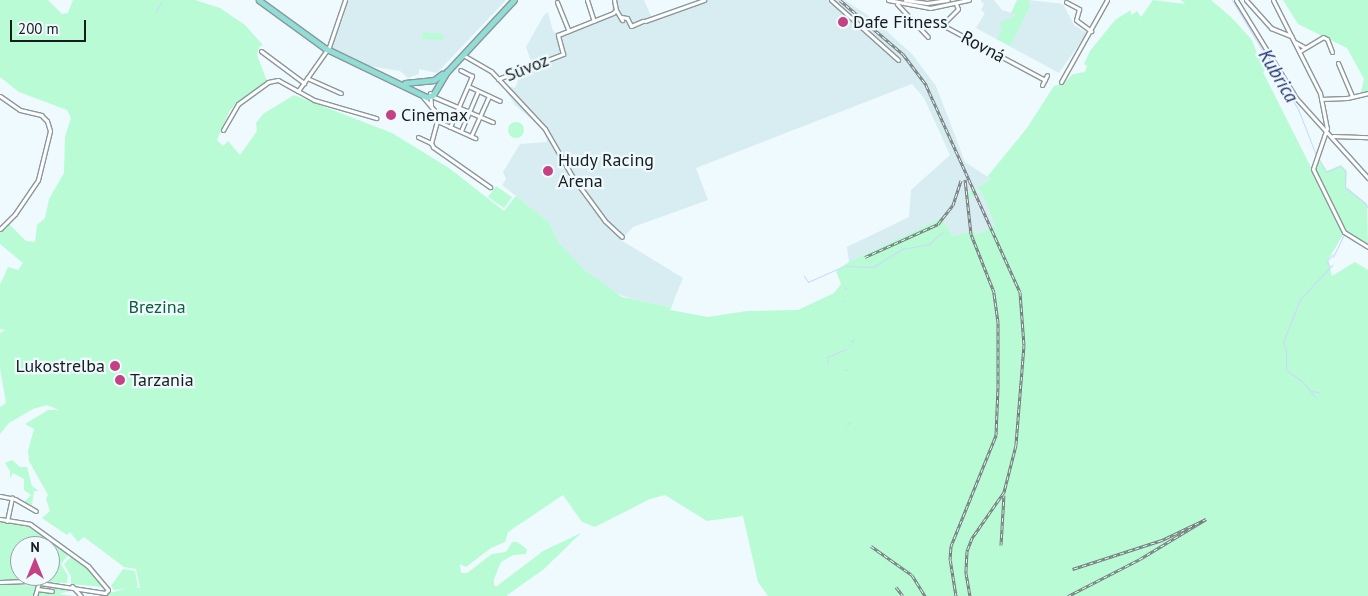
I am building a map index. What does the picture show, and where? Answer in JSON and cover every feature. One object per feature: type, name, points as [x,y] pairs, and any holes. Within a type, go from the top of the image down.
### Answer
[{"type":"main road","points":[[259,0],[328,50],[418,88],[430,97]]},
{"type":"main road","points":[[430,97],[444,74],[514,0]]},
{"type":"main road","points":[[404,83],[425,76],[434,78],[444,74]]},
{"type":"main road","points":[[418,88],[430,79],[444,74]]},
{"type":"main road","points":[[430,97],[444,74]]},
{"type":"main road","points":[[425,76],[430,79],[434,88]]},
{"type":"street","points":[[298,90],[328,50],[337,30],[345,0]]},
{"type":"street","points":[[587,0],[594,21]]},
{"type":"street","points":[[614,0],[616,10],[621,19],[627,18],[631,26],[704,0]]},
{"type":"street","points":[[831,0],[898,60]]},
{"type":"street","points":[[888,0],[916,7],[938,7],[969,0]]},
{"type":"street","points":[[905,0],[916,2],[948,0]]},
{"type":"street","points":[[1061,82],[1107,0]]},
{"type":"street","points":[[1236,0],[1296,98],[1327,129],[1368,178]]},
{"type":"street","points":[[1246,0],[1271,28],[1291,36]]},
{"type":"street","points":[[1273,0],[1316,81],[1321,100],[1327,129],[1313,169],[1344,232],[1368,247]]},
{"type":"street","points":[[557,2],[569,31],[616,10]]},
{"type":"street","points":[[894,2],[928,37]]},
{"type":"street","points":[[916,2],[916,7]]},
{"type":"street","points":[[938,2],[938,7]]},
{"type":"street","points":[[1065,2],[1079,9],[1076,20],[1091,31]]},
{"type":"street","name":"Rovná","points":[[956,4],[958,9],[945,22],[946,27],[1045,80]]},
{"type":"street","name":"Súvoz","points":[[498,79],[563,54],[557,38],[569,31]]},
{"type":"street","points":[[1300,51],[1304,47],[1324,38],[1332,52]]},
{"type":"street","points":[[1295,42],[1304,47]]},
{"type":"street","points":[[261,52],[304,83]]},
{"type":"street","points":[[462,54],[485,67],[545,129],[572,176],[605,221],[622,237]]},
{"type":"street","points":[[1338,63],[1351,96]]},
{"type":"street","points":[[450,127],[472,76],[460,70]]},
{"type":"street","points":[[1042,85],[1047,75]]},
{"type":"street","points":[[307,78],[341,93]]},
{"type":"street","points":[[223,130],[238,104],[268,82],[278,80],[314,100],[376,118]]},
{"type":"street","points":[[468,86],[500,101]]},
{"type":"street","points":[[461,131],[478,91]]},
{"type":"street","points":[[1321,100],[1368,93]]},
{"type":"street","points":[[0,96],[20,110],[41,115],[47,121],[50,131],[38,180],[16,214],[0,229]]},
{"type":"street","points":[[471,136],[489,96]]},
{"type":"street","points":[[430,97],[431,106],[437,120],[431,143]]},
{"type":"street","points":[[430,97],[431,106]]},
{"type":"street","points":[[430,97],[493,122]]},
{"type":"street","points":[[1317,120],[1323,115]]},
{"type":"street","points":[[437,120],[475,138]]},
{"type":"street","points":[[1333,136],[1368,137]]},
{"type":"street","points":[[418,137],[431,143],[490,187]]},
{"type":"street","points":[[0,496],[12,498],[36,511]]},
{"type":"street","points":[[7,521],[12,498]]},
{"type":"street","points":[[0,519],[30,524],[83,561],[108,590],[98,594],[60,585]]},
{"type":"street","points":[[35,596],[38,586]]},
{"type":"street","points":[[72,586],[81,596]]},
{"type":"street","points":[[37,589],[52,591]]},
{"type":"shaded area","points":[[347,0],[506,0],[437,73],[419,69],[419,74],[408,78],[400,71],[369,66],[331,48],[343,19]]},
{"type":"shaded area","points":[[612,0],[644,0],[653,21],[708,0],[845,0],[872,18],[912,54],[936,86],[965,162],[991,179],[964,196],[976,195],[978,189],[981,191],[995,225],[978,234],[973,231],[953,236],[941,218],[849,262],[847,247],[909,217],[911,190],[950,155],[924,98],[912,84],[696,168],[708,200],[633,227],[621,240],[683,278],[671,307],[631,299],[611,291],[585,270],[558,242],[549,222],[502,185],[506,179],[503,172],[520,144],[547,142],[544,130],[515,105],[506,91],[507,85],[515,88],[519,78],[511,77],[513,74],[532,64],[526,47],[544,15],[548,12],[553,31],[558,34],[612,12]]},
{"type":"shaded area","points":[[980,0],[994,0],[1002,10],[1025,17],[1030,7],[1029,0],[1063,4],[1074,25],[1087,33],[1059,73],[976,28],[985,13],[981,10],[984,4]]},
{"type":"green space","name":"Brezina","points":[[0,0],[48,0],[62,14],[68,13],[73,0],[195,0],[220,8],[245,25],[263,45],[259,47],[257,55],[267,81],[236,103],[229,112],[217,140],[223,146],[228,141],[240,155],[257,131],[256,123],[263,114],[294,95],[392,133],[449,168],[504,211],[516,196],[549,222],[558,242],[585,270],[622,297],[670,307],[675,298],[670,310],[708,317],[747,311],[798,310],[834,293],[841,284],[836,271],[849,262],[941,218],[953,236],[973,231],[978,234],[995,225],[981,191],[977,189],[976,195],[967,199],[964,196],[991,179],[987,177],[1027,128],[1054,86],[1063,84],[1073,74],[1085,72],[1087,66],[1084,64],[1090,51],[1115,20],[1131,10],[1131,15],[1137,11],[1141,17],[1153,0],[1185,4],[1181,0],[1211,0],[1231,17],[1252,40],[1257,54],[1268,64],[1269,67],[1263,72],[1344,233],[1328,260],[1332,276],[1355,262],[1368,270],[1368,596],[768,596],[758,582],[743,516],[707,521],[665,495],[650,499],[595,527],[582,522],[563,495],[508,532],[505,542],[491,548],[466,567],[460,564],[461,573],[467,573],[492,554],[506,552],[512,542],[517,542],[527,549],[526,554],[513,555],[501,562],[494,579],[494,586],[497,586],[543,551],[581,533],[544,569],[506,596],[100,596],[131,587],[140,588],[136,569],[124,567],[84,537],[78,542],[70,532],[67,535],[42,518],[50,511],[46,499],[48,495],[29,461],[28,451],[34,429],[25,424],[48,410],[59,410],[47,405],[33,409],[9,423],[0,434],[0,407],[6,403],[0,368],[0,333],[5,330],[0,329],[0,285],[8,267],[18,270],[23,263],[0,244],[0,230],[9,224],[26,241],[35,242],[37,225],[45,218],[49,199],[64,173],[65,137],[71,118],[67,110],[19,92],[0,77]]},
{"type":"green space","points":[[1017,0],[1029,0],[1030,7],[1010,46],[997,39],[1002,30],[999,23],[1017,15],[1011,13]]},
{"type":"green space","points":[[1283,0],[1368,0],[1368,92],[1361,92],[1364,79],[1347,48],[1298,24]]},
{"type":"green space","points":[[423,32],[443,34],[443,40],[422,39]]},
{"type":"green space","points":[[513,122],[519,122],[524,127],[522,136],[513,138],[508,133],[508,127]]},
{"type":"green space","points":[[1320,160],[1327,171],[1341,165],[1347,171],[1346,187],[1367,204],[1368,246],[1344,230],[1315,171],[1315,164]]},
{"type":"green space","points":[[496,186],[512,197],[504,208],[488,197]]},
{"type":"green space","points":[[12,460],[20,467],[27,467],[32,486],[39,491],[34,491],[32,505],[24,502],[31,495],[24,490],[24,479],[13,473],[10,478],[10,471],[5,463]]},
{"type":"green space","points":[[0,521],[28,525],[44,536],[10,536],[10,580],[0,580]]},
{"type":"green space","points":[[60,548],[69,554],[61,564],[68,576],[67,583],[60,583]]},
{"type":"green space","points":[[71,557],[83,562],[103,587],[71,584],[71,576],[64,564]]},
{"type":"green space","points":[[123,569],[135,571],[138,587],[114,590],[111,586]]},
{"type":"green space","points":[[0,585],[36,586],[34,596],[0,596]]},
{"type":"green space","points":[[42,586],[67,589],[69,591],[59,594],[74,596],[38,596],[40,592],[53,592],[52,588],[42,591],[39,589]]},
{"type":"waterway","name":"Kubrica","points":[[1232,0],[1298,109],[1316,155]]},
{"type":"waterway","points":[[156,12],[161,2]]},
{"type":"waterway","name":"Kubrica","points":[[1318,158],[1326,172],[1340,166],[1345,171],[1345,187],[1366,204],[1368,209]]},
{"type":"waterway","points":[[846,266],[873,267],[902,249],[929,244],[943,232]]},
{"type":"waterway","points":[[1333,257],[1344,234]]},
{"type":"waterway","points":[[1329,266],[1327,261],[1332,255]]},
{"type":"waterway","points":[[1315,397],[1303,382],[1286,370],[1286,350],[1283,342],[1300,299],[1332,265]]},
{"type":"waterway","points":[[804,276],[808,282],[844,266]]},
{"type":"waterway","points":[[828,364],[827,357],[846,349]]},
{"type":"waterway","points":[[1310,391],[1319,392]]},
{"type":"railway","points":[[840,0],[903,54],[926,85],[1020,292],[1024,345],[1016,445],[1004,492],[972,538],[967,551],[966,573],[970,596]]},
{"type":"railway","points":[[956,596],[950,560],[951,546],[996,435],[998,387],[998,322],[994,292],[971,234],[965,179]]},
{"type":"railway","points":[[865,257],[938,224],[953,205],[961,180]]},
{"type":"railway","points":[[1001,545],[1004,495]]},
{"type":"railway","points":[[1068,596],[1140,559],[1206,519],[1162,540],[1073,569]]},
{"type":"railway","points":[[871,546],[912,575],[925,596]]},
{"type":"railway","points":[[896,587],[903,596]]},
{"type":"place","name":"Dafe Fitness","points":[[843,22]]},
{"type":"place","name":"Cinemax","points":[[391,115]]},
{"type":"place","name":"Hudy Racing Arena","points":[[548,171]]},
{"type":"place","name":"Lukostrelba","points":[[115,366]]},
{"type":"place","name":"Tarzania","points":[[120,380]]}]
